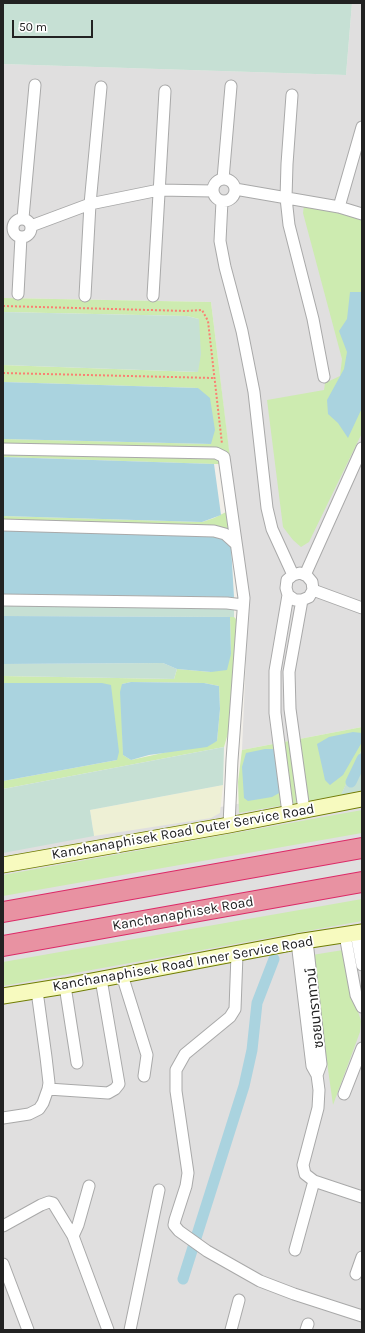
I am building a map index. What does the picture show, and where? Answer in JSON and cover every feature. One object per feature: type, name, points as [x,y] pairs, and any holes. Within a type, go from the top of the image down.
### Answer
[{"type":"highway","points":[[3,912],[362,848]]},
{"type":"highway","name":"Kanchanaphisek Road","points":[[3,946],[362,882]]},
{"type":"main road","name":"Kanchanaphisek Road Outer Service Road","points":[[3,865],[229,825],[362,799]]},
{"type":"main road","name":"Kanchanaphisek Road Inner Service Road","points":[[3,996],[65,986],[302,941],[354,933]]},
{"type":"street","points":[[23,218],[35,85]]},
{"type":"street","points":[[223,179],[231,86]]},
{"type":"street","points":[[84,296],[90,204],[101,87]]},
{"type":"street","points":[[153,296],[165,91]]},
{"type":"street","points":[[292,95],[286,198],[289,225],[313,319],[324,377]]},
{"type":"street","points":[[339,207],[362,126]]},
{"type":"street","points":[[223,179],[232,183],[235,192],[232,198],[222,201],[215,196],[213,191],[216,183],[223,179]]},
{"type":"street","points":[[235,189],[339,207],[362,214]]},
{"type":"street","points":[[31,226],[90,204],[159,190],[213,191]]},
{"type":"street","points":[[222,201],[220,241],[225,267],[242,331],[254,392],[268,508],[272,529],[293,575]]},
{"type":"street","points":[[23,218],[28,220],[31,226],[30,232],[26,236],[20,237],[8,228],[14,222],[23,218]]},
{"type":"street","points":[[18,294],[20,237]]},
{"type":"street","points":[[305,575],[362,448]]},
{"type":"street","points":[[3,449],[216,453],[224,457],[244,598],[232,760],[229,825]]},
{"type":"street","points":[[3,525],[214,530],[225,534],[236,544]]},
{"type":"street","points":[[288,595],[295,600],[302,600],[309,597],[313,590],[312,582],[308,576],[300,573],[293,575],[287,580],[286,588],[288,595],[275,671],[274,713],[288,813]]},
{"type":"street","points":[[313,590],[362,608]]},
{"type":"street","points":[[3,600],[227,603],[243,605]]},
{"type":"street","points":[[302,600],[289,672],[290,709],[304,810]]},
{"type":"street","points":[[354,933],[362,965]]},
{"type":"street","points":[[354,933],[356,995],[362,1006]]},
{"type":"street","name":"ซอยนาราทาวน์","points":[[302,941],[321,1064],[316,1075],[319,1090],[318,1108],[303,1165],[305,1174],[314,1180]]},
{"type":"street","points":[[237,954],[235,1009],[230,1017],[184,1054],[176,1070],[176,1091],[188,1173],[186,1186],[174,1225],[179,1231],[207,1251],[260,1281],[294,1294],[362,1316]]},
{"type":"street","points":[[122,975],[147,1055],[144,1076]]},
{"type":"street","points":[[48,1089],[108,1092],[115,1089],[119,1084],[101,979]]},
{"type":"street","points":[[65,986],[77,1063]]},
{"type":"street","points":[[3,1118],[29,1114],[39,1109],[48,1089],[49,1083],[46,1057],[36,991]]},
{"type":"street","points":[[344,1094],[362,1048]]},
{"type":"street","points":[[295,1250],[314,1180],[362,1197]]},
{"type":"street","points":[[73,1236],[78,1226],[89,1186]]},
{"type":"street","points":[[130,1330],[159,1190]]},
{"type":"street","points":[[3,1226],[40,1205],[49,1202],[53,1203],[73,1236],[108,1330]]},
{"type":"street","points":[[356,1274],[362,1257]]},
{"type":"street","points":[[3,1264],[28,1330]]},
{"type":"street","points":[[231,1330],[239,1300]]},
{"type":"path","points":[[3,306],[186,311],[202,310],[208,320],[224,457]]},
{"type":"path","points":[[3,373],[214,378]]},
{"type":"shaded area","points":[[352,3],[362,3],[362,727],[242,750],[248,611],[211,302],[3,298],[3,64],[346,75]]},
{"type":"shaded area","points":[[362,781],[362,1330],[3,1330],[3,847]]},
{"type":"green space","points":[[3,3],[352,3],[346,75],[3,64]]},
{"type":"green space","points":[[305,198],[362,214],[362,433],[309,542],[301,547],[293,540],[283,527],[267,400],[324,390],[325,383],[340,376],[342,359],[303,213]]},
{"type":"green space","points":[[3,298],[211,302],[230,458],[219,464],[214,464],[3,457],[3,439],[211,444],[198,388],[3,382],[3,365],[198,372],[199,319],[187,316],[3,312]]},
{"type":"green space","points":[[3,312],[187,316],[199,319],[201,354],[198,372],[3,365]]},
{"type":"green space","points":[[228,511],[231,546],[3,530],[3,516],[202,522]]},
{"type":"green space","points":[[3,594],[234,597],[234,617],[3,616]]},
{"type":"green space","points":[[230,617],[234,617],[238,621],[229,730],[224,747],[3,789],[3,781],[117,760],[102,683],[3,683],[3,676],[174,679],[177,669],[211,672],[231,654]],"holes":[[[131,682],[204,683],[219,686],[220,709],[217,741],[131,760],[123,755],[122,684]]]},
{"type":"green space","points":[[163,663],[177,669],[174,679],[3,676],[3,664]]},
{"type":"green space","points":[[362,727],[362,749],[341,795],[239,813],[238,782],[242,750]]},
{"type":"green space","points":[[224,747],[223,785],[90,810],[94,836],[3,853],[3,789]]},
{"type":"green space","points":[[362,749],[362,790],[341,795]]},
{"type":"green space","points":[[223,785],[220,813],[211,818],[94,836],[90,810]]},
{"type":"green space","points":[[362,810],[362,833],[3,896],[3,875]]},
{"type":"green space","points":[[362,899],[362,921],[3,986],[3,962]]},
{"type":"green space","points":[[343,950],[350,986],[361,1021],[360,1032],[333,1105],[312,955]]},
{"type":"water","points":[[350,292],[362,292],[362,408],[348,438],[338,423],[328,414],[327,400],[344,369],[347,352],[339,331],[347,319]]},
{"type":"water","points":[[3,382],[198,388],[210,398],[215,430],[211,444],[3,439]]},
{"type":"water","points":[[3,457],[214,464],[221,515],[202,522],[3,516]]},
{"type":"water","points":[[3,530],[184,535],[224,538],[231,546],[234,597],[3,594]]},
{"type":"water","points":[[3,616],[230,617],[231,654],[227,670],[211,672],[177,669],[163,663],[3,664]]},
{"type":"water","points":[[131,682],[204,683],[219,686],[220,709],[217,741],[207,747],[149,755],[131,760],[123,755],[120,692],[122,684]]},
{"type":"water","points":[[3,683],[102,683],[111,685],[119,752],[117,760],[3,781]]},
{"type":"water","points":[[353,732],[362,733],[362,742],[343,775],[330,785],[325,780],[317,744],[329,737]]},
{"type":"water","points":[[265,749],[275,749],[281,792],[272,797],[248,801],[244,798],[242,767],[246,753]]},
{"type":"waterway","points":[[351,782],[362,759]]},
{"type":"waterway","points":[[183,1279],[244,1086],[252,1050],[257,1003],[274,959]]}]
